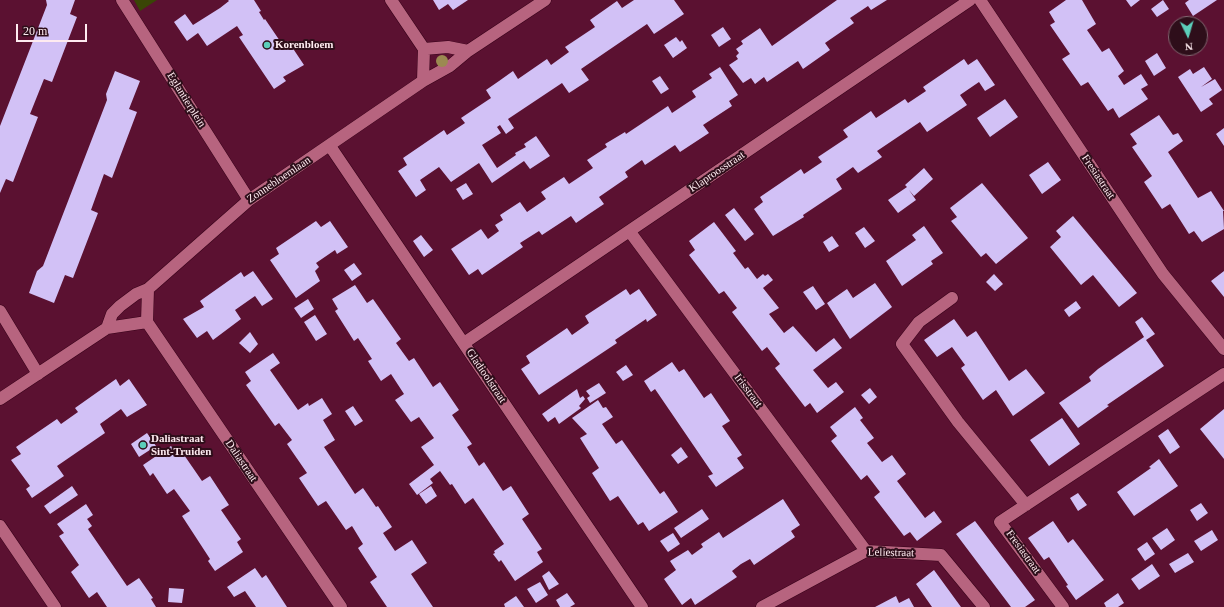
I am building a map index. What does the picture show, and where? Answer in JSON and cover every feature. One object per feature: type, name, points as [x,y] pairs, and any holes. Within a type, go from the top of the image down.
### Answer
[{"type":"street","name":"Eglantierplein","points":[[122,0],[249,200]]},
{"type":"street","points":[[391,0],[424,49],[422,64],[423,81]]},
{"type":"street","name":"Zonnebloemlaan","points":[[107,328],[112,314],[120,306],[148,289],[249,200],[423,81],[450,66],[468,51],[545,0]]},
{"type":"street","name":"Klaproosstraat","points":[[464,343],[630,232],[970,0]]},
{"type":"street","name":"Fresiastraat","points":[[980,0],[1163,274],[1224,349]]},
{"type":"street","points":[[424,49],[448,48],[468,51]]},
{"type":"street","name":"Gladioolstraat","points":[[330,146],[642,607]]},
{"type":"street","name":"Irisstraat","points":[[630,232],[866,551]]},
{"type":"street","points":[[0,399],[107,328],[147,322],[148,289]]},
{"type":"street","points":[[952,298],[919,322],[902,344],[958,422],[1026,505]]},
{"type":"street","points":[[0,312],[38,374]]},
{"type":"street","name":"Daliastraat","points":[[147,322],[341,607]]},
{"type":"street","name":"Fresiastraat","points":[[1063,607],[1000,522],[1224,374]]},
{"type":"street","points":[[0,526],[54,607]]},
{"type":"street","name":"Leliestraat","points":[[762,607],[866,551],[941,555],[984,607]]},
{"type":"green space","points":[[134,0],[157,0],[140,11]]},
{"type":"building","points":[[46,0],[75,0],[70,14],[77,17],[52,82],[44,79],[30,114],[38,117],[13,182],[6,179],[0,193],[0,126],[47,5]]},
{"type":"building","name":"Korenbloem","points":[[228,0],[254,0],[261,11],[259,12],[264,20],[265,19],[282,44],[288,41],[304,65],[283,77],[286,81],[274,89],[239,37],[243,35],[237,26],[207,46],[198,33],[187,41],[174,22],[185,14],[193,25],[220,8],[229,1]]},
{"type":"building","points":[[433,0],[468,0],[453,10],[448,4],[439,10]]},
{"type":"building","points":[[634,0],[674,0],[684,14],[654,34],[647,24],[581,69],[589,80],[569,93],[562,83],[508,119],[514,128],[506,134],[500,125],[497,127],[501,133],[482,145],[497,168],[516,155],[515,153],[526,147],[524,144],[536,136],[550,156],[530,169],[524,161],[492,183],[479,163],[451,182],[439,167],[420,180],[426,190],[416,197],[398,171],[407,165],[403,158],[444,130],[447,135],[465,123],[461,118],[491,98],[486,90],[513,71],[518,79],[547,59],[551,65],[569,52],[565,47],[595,27],[590,20],[617,1],[622,8]]},
{"type":"building","points":[[837,0],[887,0],[871,10],[868,6],[850,18],[854,23],[825,43],[830,50],[803,69],[798,61],[767,82],[764,77],[755,84],[751,78],[743,83],[729,65],[738,59],[736,56],[739,53],[736,49],[743,44],[741,41],[760,28],[772,46]]},
{"type":"building","points":[[1066,0],[1082,0],[1096,24],[1087,30],[1102,52],[1109,48],[1124,71],[1118,76],[1124,85],[1141,74],[1148,85],[1141,89],[1148,99],[1119,118],[1113,108],[1108,111],[1088,82],[1081,86],[1062,59],[1070,54],[1050,25],[1055,22],[1049,12]]},
{"type":"building","points":[[1126,0],[1140,0],[1131,7]]},
{"type":"building","points":[[1163,0],[1169,9],[1157,17],[1151,9]]},
{"type":"building","points":[[1189,0],[1217,0],[1193,16],[1185,3]]},
{"type":"building","points":[[723,27],[731,39],[719,47],[711,35]]},
{"type":"building","points":[[676,37],[680,42],[682,40],[687,48],[673,58],[664,45]]},
{"type":"building","points":[[1157,53],[1166,68],[1154,76],[1145,61]]},
{"type":"building","points":[[964,59],[968,65],[977,59],[995,85],[985,91],[979,82],[960,95],[967,105],[927,132],[920,122],[877,151],[882,157],[858,173],[853,167],[836,179],[842,189],[803,215],[804,217],[773,236],[754,209],[763,202],[760,197],[801,169],[804,174],[822,162],[818,157],[848,137],[843,130],[871,111],[876,118],[905,99],[908,103],[926,91],[923,87]]},
{"type":"building","points":[[720,67],[738,95],[729,101],[732,106],[703,125],[709,133],[680,152],[675,145],[645,165],[642,160],[625,172],[628,177],[599,197],[604,204],[576,223],[571,216],[542,235],[539,231],[520,243],[523,247],[482,275],[478,269],[469,275],[451,249],[481,229],[488,239],[499,231],[495,225],[503,220],[500,215],[520,202],[527,212],[546,199],[541,192],[564,177],[569,184],[593,168],[587,160],[607,147],[605,144],[625,132],[626,134],[668,106],[672,113],[696,97],[692,91],[712,78],[709,74]]},
{"type":"building","points":[[1204,67],[1212,79],[1201,87],[1215,79],[1222,90],[1209,99],[1213,104],[1201,112],[1178,77],[1190,69],[1193,74]]},
{"type":"building","points":[[115,71],[140,81],[129,109],[137,112],[112,178],[104,174],[91,210],[98,213],[73,278],[65,275],[54,303],[29,293],[37,271],[43,266],[107,100],[106,94]]},
{"type":"building","points":[[660,76],[669,89],[661,94],[652,81]]},
{"type":"building","points":[[1005,99],[1018,117],[990,137],[977,118]]},
{"type":"building","points":[[1159,115],[1173,135],[1178,133],[1183,141],[1168,152],[1198,198],[1211,191],[1224,211],[1224,229],[1202,242],[1194,231],[1189,234],[1170,204],[1162,209],[1144,182],[1152,176],[1132,147],[1137,144],[1130,134]]},
{"type":"building","points":[[1224,128],[1224,146],[1216,134]]},
{"type":"building","points":[[1048,162],[1061,180],[1042,194],[1029,175]]},
{"type":"building","points":[[924,168],[933,179],[914,196],[909,190],[916,200],[898,213],[888,200],[907,187],[905,185]]},
{"type":"building","points":[[466,183],[473,194],[463,200],[456,189]]},
{"type":"building","points":[[982,183],[1028,238],[996,264],[986,253],[981,257],[951,221],[957,217],[950,208]]},
{"type":"building","points":[[734,208],[754,234],[745,241],[725,215]]},
{"type":"building","points":[[1073,216],[1137,293],[1119,307],[1093,275],[1081,285],[1050,247],[1061,237],[1056,231]]},
{"type":"building","points":[[316,221],[321,227],[330,221],[348,247],[337,254],[335,250],[316,263],[319,267],[315,271],[320,281],[296,298],[270,260],[279,254],[276,248]]},
{"type":"building","points":[[714,222],[736,251],[733,253],[745,269],[748,267],[757,279],[763,274],[765,276],[768,274],[773,280],[763,288],[779,308],[769,314],[784,333],[793,326],[816,352],[834,338],[842,348],[813,370],[828,388],[836,382],[844,392],[817,413],[810,403],[805,407],[775,368],[780,364],[767,347],[762,351],[732,312],[737,308],[724,291],[719,294],[689,255],[695,250],[689,241]]},
{"type":"building","points":[[924,226],[943,253],[931,261],[933,264],[902,286],[886,261],[916,240],[912,235]]},
{"type":"building","points":[[864,227],[875,241],[865,248],[855,233]]},
{"type":"building","points":[[421,235],[433,250],[424,257],[413,241]]},
{"type":"building","points":[[832,236],[839,246],[829,252],[823,242]]},
{"type":"building","points":[[354,263],[362,274],[352,281],[344,270]]},
{"type":"building","points":[[253,271],[273,299],[262,306],[255,296],[235,310],[241,319],[213,340],[207,331],[197,338],[183,319],[204,307],[200,301],[241,272],[244,277]]},
{"type":"building","points":[[1224,271],[1224,297],[1211,281]]},
{"type":"building","points":[[994,274],[1003,284],[995,291],[986,282]]},
{"type":"building","points":[[875,283],[892,307],[850,339],[827,303],[847,289],[853,298]]},
{"type":"building","points":[[355,285],[367,303],[373,299],[401,339],[396,343],[409,361],[414,358],[433,387],[440,382],[459,410],[452,415],[472,444],[467,447],[479,466],[484,462],[503,491],[511,486],[529,514],[522,519],[542,549],[537,552],[543,562],[515,581],[501,560],[499,562],[493,554],[495,553],[494,551],[504,544],[473,498],[465,504],[452,484],[450,485],[440,471],[430,479],[433,483],[417,495],[409,484],[434,465],[421,447],[434,438],[419,417],[411,422],[395,400],[404,394],[391,374],[381,381],[368,361],[372,359],[358,338],[354,341],[335,311],[338,309],[332,299]]},
{"type":"building","points":[[813,286],[825,304],[816,310],[803,292]]},
{"type":"building","points":[[626,289],[630,295],[639,289],[657,315],[647,322],[646,319],[615,340],[617,343],[539,395],[521,369],[530,363],[526,356],[567,328],[572,335],[589,323],[585,316]]},
{"type":"building","points":[[308,299],[314,309],[301,318],[294,308]]},
{"type":"building","points":[[1076,301],[1081,308],[1069,317],[1064,310]]},
{"type":"building","points":[[315,315],[327,334],[316,341],[304,322]]},
{"type":"building","points":[[1142,317],[1155,334],[1146,340],[1164,366],[1107,405],[1109,406],[1078,428],[1059,403],[1091,381],[1089,377],[1098,369],[1144,337],[1135,322]]},
{"type":"building","points":[[954,319],[967,337],[976,331],[1009,381],[1026,369],[1045,393],[1013,416],[996,390],[983,400],[961,368],[965,365],[952,347],[937,357],[924,340]]},
{"type":"building","points":[[250,332],[258,344],[250,353],[239,343]]},
{"type":"building","points":[[273,353],[280,363],[270,370],[298,410],[308,403],[309,406],[322,398],[332,414],[323,420],[335,440],[324,447],[355,494],[363,488],[376,507],[378,506],[392,527],[383,533],[395,551],[412,540],[427,563],[411,574],[433,607],[387,607],[370,582],[377,577],[358,548],[363,544],[352,526],[346,530],[326,501],[318,506],[299,478],[307,473],[287,444],[292,440],[279,423],[275,426],[246,385],[251,381],[245,372]]},
{"type":"building","points":[[672,362],[679,372],[684,369],[704,398],[711,393],[730,421],[722,426],[742,455],[737,458],[744,468],[716,487],[708,476],[713,474],[655,389],[651,392],[644,381]]},
{"type":"building","points":[[626,365],[633,375],[623,381],[616,372]]},
{"type":"building","points":[[116,379],[120,386],[129,379],[147,405],[127,417],[121,409],[100,424],[105,433],[57,466],[64,476],[32,498],[26,489],[30,486],[11,460],[21,454],[16,447],[57,419],[61,424],[78,412],[75,408]]},
{"type":"building","points":[[599,383],[606,393],[590,403],[587,398],[590,396],[586,391]]},
{"type":"building","points":[[870,388],[877,397],[869,404],[861,395]]},
{"type":"building","points":[[577,389],[580,398],[583,396],[585,399],[579,406],[581,408],[559,424],[555,417],[548,422],[542,414]]},
{"type":"building","points":[[598,400],[603,408],[606,407],[613,417],[602,424],[616,444],[622,440],[660,494],[664,491],[678,512],[649,531],[643,522],[638,525],[618,496],[610,501],[592,473],[599,468],[580,438],[587,434],[572,418]]},
{"type":"building","points":[[353,406],[363,421],[355,426],[345,411]]},
{"type":"building","points":[[855,407],[863,418],[860,420],[874,438],[867,443],[882,462],[892,455],[906,474],[897,481],[925,518],[934,511],[942,522],[917,541],[910,532],[904,536],[874,497],[880,492],[867,475],[861,480],[831,441],[837,436],[830,427]]},
{"type":"building","points":[[1224,409],[1224,459],[1200,429]]},
{"type":"building","points":[[1062,418],[1080,444],[1049,466],[1030,440]]},
{"type":"building","points":[[1168,429],[1180,447],[1170,454],[1158,436]]},
{"type":"building","name":"Daliastraat Sint-Truiden","points":[[147,433],[156,446],[139,457],[131,444]]},
{"type":"building","points":[[171,446],[177,455],[182,452],[202,481],[210,476],[229,505],[221,510],[241,539],[237,542],[243,552],[215,571],[208,561],[210,559],[182,516],[190,511],[174,489],[167,494],[153,473],[150,476],[143,465]]},
{"type":"building","points":[[681,447],[688,457],[678,464],[671,455]]},
{"type":"building","points":[[1159,459],[1178,486],[1134,516],[1117,492],[1151,468],[1149,467]]},
{"type":"building","points":[[72,486],[78,495],[50,514],[44,506]]},
{"type":"building","points":[[431,486],[437,496],[426,504],[419,494]]},
{"type":"building","points":[[1078,493],[1087,505],[1078,511],[1070,498]]},
{"type":"building","points":[[783,499],[800,525],[791,531],[795,537],[754,565],[750,559],[741,564],[732,571],[737,577],[695,605],[691,598],[682,605],[664,579],[676,570],[670,561],[688,550],[692,555],[703,547],[701,544],[719,532],[723,538]]},
{"type":"building","points":[[1201,503],[1208,513],[1197,521],[1190,510]]},
{"type":"building","points":[[86,504],[93,515],[87,519],[92,526],[88,529],[127,586],[139,578],[153,598],[151,599],[156,607],[107,607],[97,592],[89,598],[71,572],[79,565],[59,536],[64,533],[57,524]]},
{"type":"building","points":[[702,509],[709,519],[681,538],[674,528]]},
{"type":"building","points":[[975,521],[1035,600],[1025,607],[1011,607],[956,534]]},
{"type":"building","points":[[1053,521],[1068,543],[1073,539],[1104,580],[1076,600],[1066,586],[1068,585],[1049,557],[1044,560],[1028,538]]},
{"type":"building","points":[[1167,528],[1175,540],[1161,550],[1152,538]]},
{"type":"building","points":[[1212,530],[1218,540],[1201,551],[1194,541]]},
{"type":"building","points":[[673,533],[680,544],[668,552],[660,541]]},
{"type":"building","points":[[1147,542],[1155,554],[1145,561],[1137,549]]},
{"type":"building","points":[[1188,553],[1194,562],[1175,573],[1169,564]]},
{"type":"building","points":[[1152,564],[1160,576],[1139,590],[1131,579]]},
{"type":"building","points":[[255,568],[262,578],[266,575],[287,607],[256,607],[245,591],[234,597],[227,587]]},
{"type":"building","points":[[934,570],[961,607],[932,607],[916,584]]},
{"type":"building","points":[[549,571],[559,584],[549,590],[542,576]]},
{"type":"building","points":[[540,582],[548,595],[536,603],[527,589]]},
{"type":"building","points":[[169,588],[184,589],[182,603],[168,602]]},
{"type":"building","points":[[567,593],[575,604],[570,607],[560,607],[556,600]]},
{"type":"building","points":[[1118,593],[1124,603],[1118,607],[1106,607],[1104,603]]},
{"type":"building","points":[[516,596],[524,607],[505,607],[504,604]]},
{"type":"building","points":[[896,596],[899,603],[909,598],[914,607],[875,607]]},
{"type":"place","name":"Korenbloem","points":[[267,45]]},
{"type":"place","name":"Daliastraat Sint-Truiden","points":[[143,445]]}]
